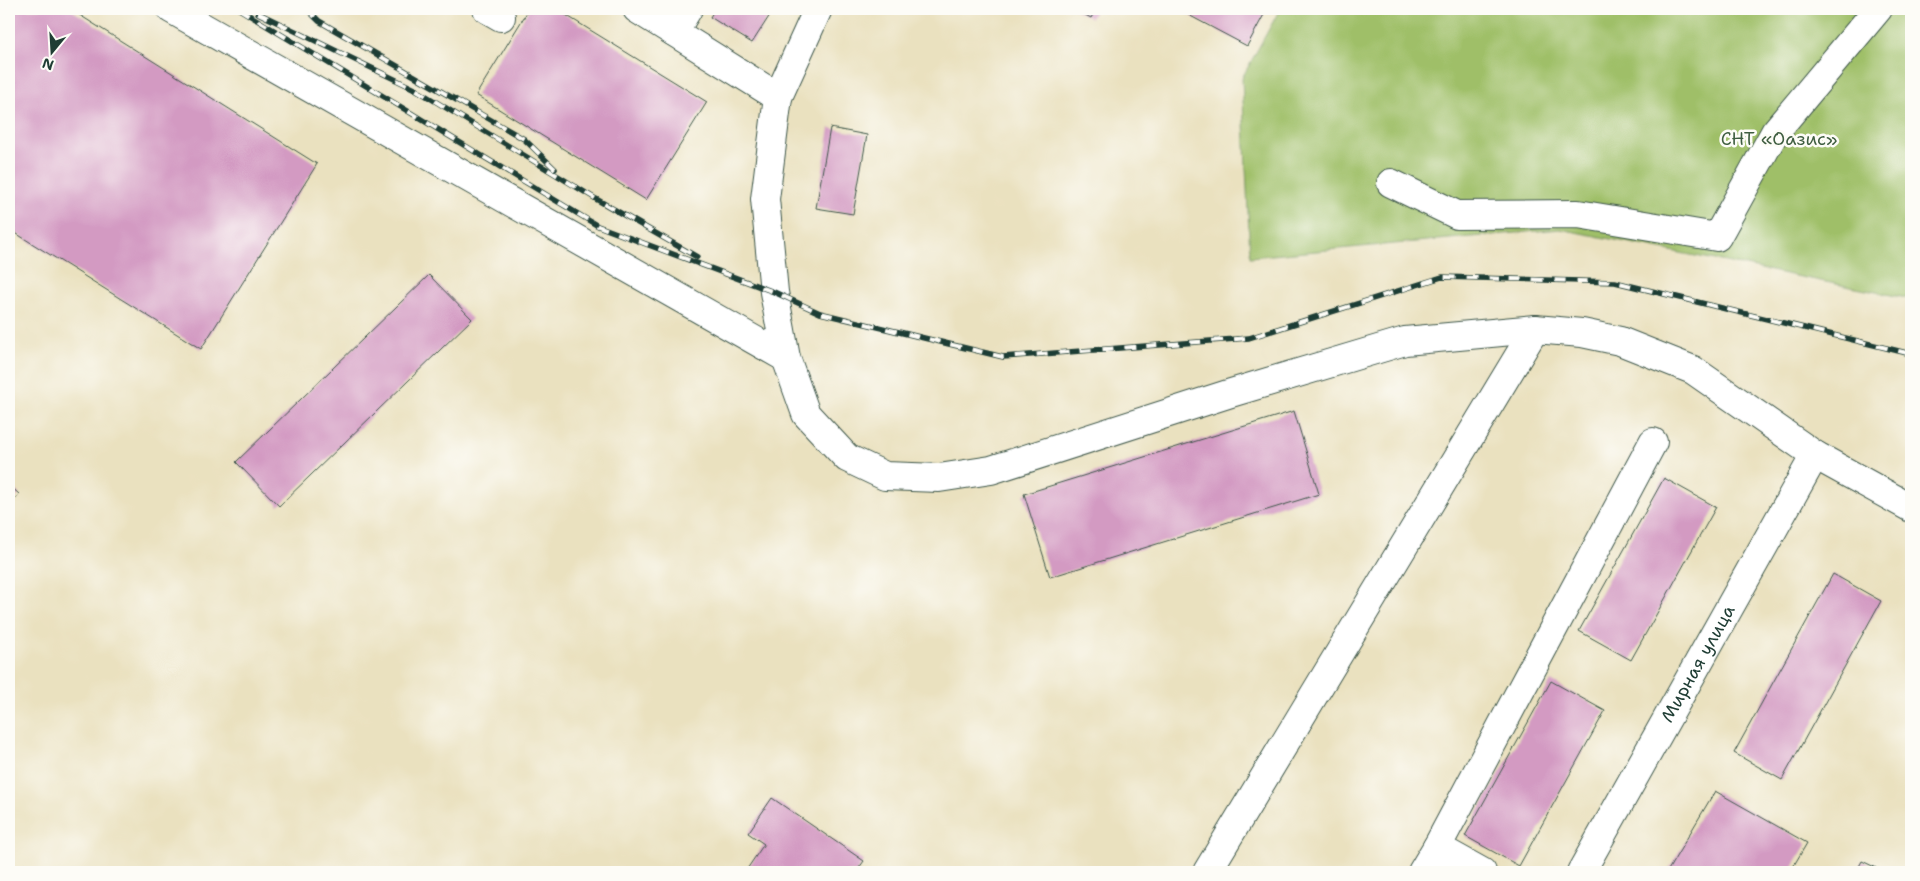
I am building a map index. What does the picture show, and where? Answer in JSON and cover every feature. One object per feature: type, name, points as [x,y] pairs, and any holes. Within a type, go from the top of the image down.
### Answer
[{"type":"street","points":[[171,9],[786,358]]},
{"type":"street","points":[[637,9],[778,97]]},
{"type":"street","points":[[674,32],[688,9]]},
{"type":"street","points":[[818,9],[778,97],[765,199],[774,292],[786,358],[806,414],[847,458],[885,476],[939,478],[991,470],[1230,393],[1405,342],[1535,329],[1582,332],[1620,341],[1694,370],[1815,454],[1911,508]]},
{"type":"street","points":[[1391,183],[1457,215],[1578,214],[1717,237],[1775,132],[1878,9]]},
{"type":"street","points":[[1207,872],[1535,329]]},
{"type":"street","points":[[1422,872],[1654,442]]},
{"type":"street","name":"Мирная улица","points":[[1581,872],[1815,454]]},
{"type":"street","points":[[1436,847],[1482,872]]},
{"type":"green space","name":"СНТ «Оазис»","points":[[1280,9],[1911,9],[1911,299],[1560,229],[1250,257],[1242,78]]},
{"type":"building","points":[[9,9],[70,9],[317,164],[201,349],[9,229]]},
{"type":"building","points":[[529,9],[556,9],[707,102],[646,200],[476,95]]},
{"type":"building","points":[[715,9],[760,9],[770,15],[752,43],[710,17]]},
{"type":"building","points":[[1074,9],[1096,9],[1091,18]]},
{"type":"building","points":[[1183,9],[1267,9],[1247,46],[1181,11]]},
{"type":"building","points":[[830,128],[867,135],[853,214],[816,208]]},
{"type":"building","points":[[429,275],[472,319],[279,506],[236,462]]},
{"type":"building","points":[[1294,411],[1319,494],[1050,577],[1024,494]]},
{"type":"building","points":[[1664,478],[1716,507],[1631,660],[1579,631]]},
{"type":"building","points":[[9,485],[19,494],[9,506]]},
{"type":"building","points":[[1833,574],[1881,601],[1782,780],[1734,753]]},
{"type":"building","points":[[1551,681],[1605,711],[1519,866],[1465,836]]},
{"type":"building","points":[[1715,791],[1807,843],[1790,872],[1667,872]]},
{"type":"building","points":[[772,798],[864,861],[856,872],[745,872],[764,844],[748,833]]},
{"type":"building","points":[[1862,861],[1885,872],[1856,872]]},
{"type":"railway","points":[[239,9],[598,226],[774,292],[820,313],[1003,357],[1249,338],[1442,277],[1615,282],[1911,354]]},
{"type":"railway","points":[[307,9],[319,21],[524,139],[555,169]]},
{"type":"railway","points":[[258,13],[415,89],[596,199],[697,257]]}]
